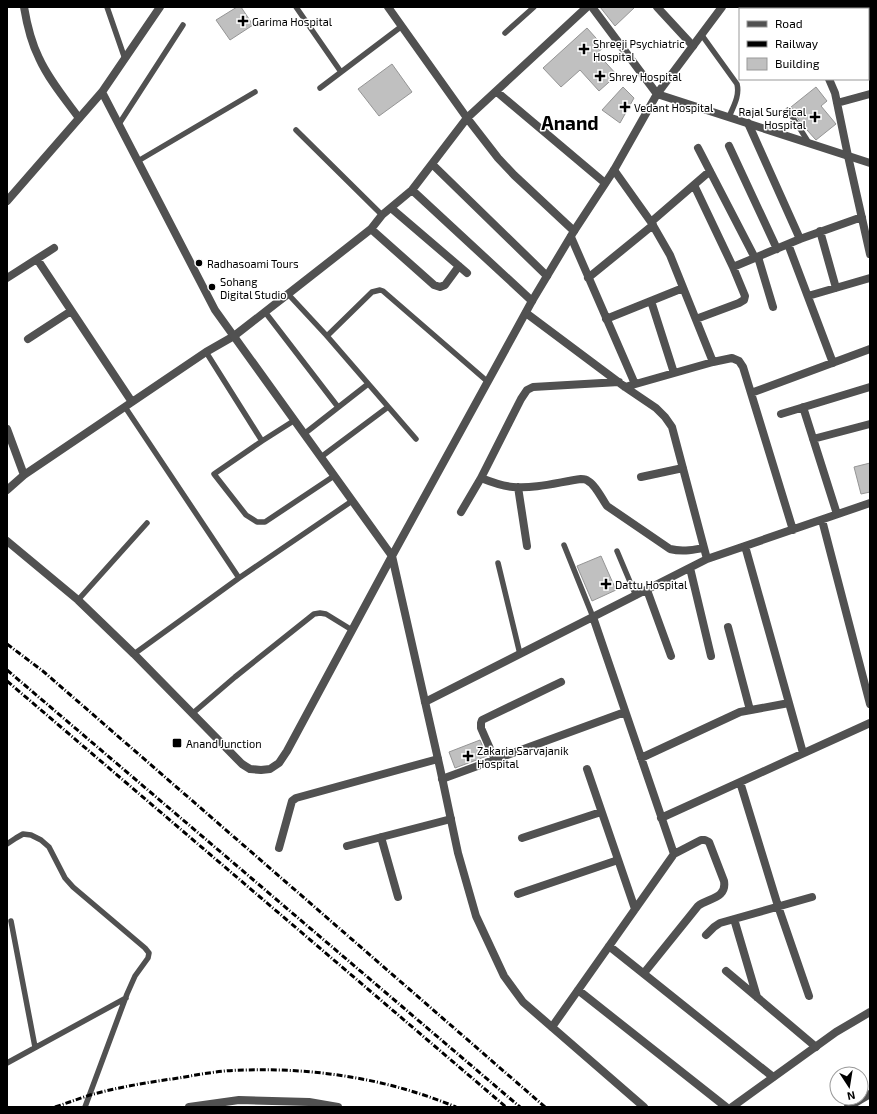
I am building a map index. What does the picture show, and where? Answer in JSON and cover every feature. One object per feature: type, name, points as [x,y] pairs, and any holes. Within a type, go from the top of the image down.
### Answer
[{"type":"street","points":[[24,7],[27,24],[38,58],[62,96],[79,118]]},
{"type":"street","points":[[7,201],[102,92],[160,7]]},
{"type":"street","points":[[388,7],[467,118],[498,158],[572,234],[588,278],[635,384]]},
{"type":"street","points":[[7,490],[24,475],[206,352],[234,336],[371,229],[382,216],[412,190],[467,118],[497,92],[587,7]]},
{"type":"street","points":[[592,7],[657,94],[870,163]]},
{"type":"street","points":[[657,7],[693,46]]},
{"type":"street","points":[[7,541],[78,600],[134,654],[242,764],[250,769],[261,770],[270,769],[279,763],[288,751],[392,556],[532,301],[572,234],[614,170],[657,94],[722,7]]},
{"type":"street","points":[[829,80],[835,93],[870,254]]},
{"type":"street","points":[[102,92],[216,310],[392,556],[458,853],[476,916],[504,976],[523,1002],[644,1107]]},
{"type":"street","points":[[497,92],[606,183]]},
{"type":"street","points":[[837,103],[870,94]]},
{"type":"street","points":[[748,123],[800,238]]},
{"type":"street","points":[[729,146],[777,249]]},
{"type":"street","points":[[698,148],[756,258],[773,307]]},
{"type":"street","points":[[432,164],[547,276]]},
{"type":"street","points":[[614,170],[652,224],[670,255],[713,362]]},
{"type":"street","points":[[588,278],[652,224],[710,171]]},
{"type":"street","points":[[694,185],[734,267],[745,296],[744,300],[739,303],[696,319]]},
{"type":"street","points":[[412,190],[532,301]]},
{"type":"street","points":[[391,208],[468,273]]},
{"type":"street","points":[[734,267],[800,238],[862,217]]},
{"type":"street","points":[[371,229],[434,285],[440,287],[445,285],[459,266]]},
{"type":"street","points":[[820,232],[836,288]]},
{"type":"street","points":[[788,244],[833,363]]},
{"type":"street","points":[[7,278],[54,248]]},
{"type":"street","points":[[37,259],[132,402]]},
{"type":"street","points":[[808,296],[870,278]]},
{"type":"street","points":[[606,319],[683,288]]},
{"type":"street","points":[[651,300],[674,373]]},
{"type":"street","points":[[28,339],[71,311]]},
{"type":"street","points":[[526,313],[622,385],[656,408],[665,417],[672,428],[707,560]]},
{"type":"street","points":[[751,393],[870,349]]},
{"type":"street","points":[[461,512],[481,478],[527,390],[533,387],[635,384],[732,358],[739,361],[743,367],[793,530]]},
{"type":"street","points":[[781,414],[870,387]]},
{"type":"street","points":[[803,407],[836,514]]},
{"type":"street","points":[[813,439],[870,424]]},
{"type":"street","points":[[7,429],[24,475]]},
{"type":"street","points":[[641,477],[683,468]]},
{"type":"street","points":[[481,478],[494,483],[518,487],[532,487],[581,479],[588,480],[594,486],[607,506],[670,548],[678,551],[704,548]]},
{"type":"street","points":[[518,487],[527,546]]},
{"type":"street","points":[[425,702],[707,560],[870,503]]},
{"type":"street","points":[[822,520],[870,704]]},
{"type":"street","points":[[745,546],[803,753]]},
{"type":"street","points":[[690,568],[711,656]]},
{"type":"street","points":[[647,590],[671,656]]},
{"type":"street","points":[[593,617],[674,854]]},
{"type":"street","points":[[728,627],[750,710]]},
{"type":"street","points":[[495,760],[481,728],[482,720],[562,682]]},
{"type":"street","points":[[641,758],[740,712],[789,703]]},
{"type":"street","points":[[442,779],[625,712]]},
{"type":"street","points":[[661,818],[870,722]]},
{"type":"street","points":[[279,848],[292,801],[296,798],[438,759]]},
{"type":"street","points":[[586,768],[635,909]]},
{"type":"street","points":[[740,782],[778,906],[809,996]]},
{"type":"street","points":[[522,838],[601,812]]},
{"type":"street","points":[[348,846],[451,819]]},
{"type":"street","points":[[381,837],[398,897]]},
{"type":"street","points":[[552,1027],[674,854],[701,840],[705,840],[709,842],[724,881],[725,887],[722,894],[703,902],[698,906],[644,973]]},
{"type":"street","points":[[518,894],[618,860]]},
{"type":"street","points":[[706,935],[720,923],[812,897]]},
{"type":"street","points":[[734,919],[757,998]]},
{"type":"street","points":[[609,946],[773,1077]]},
{"type":"street","points":[[726,971],[816,1047]]},
{"type":"street","points":[[578,990],[726,1107]]},
{"type":"street","points":[[732,1107],[836,1032],[870,1012]]},
{"type":"street","points":[[848,1107],[870,1094]]},
{"type":"street","points":[[189,1107],[240,1100],[285,1104],[309,1102],[338,1107]]},
{"type":"lane","points":[[107,7],[125,59]]},
{"type":"lane","points":[[296,7],[341,72]]},
{"type":"lane","points":[[505,33],[534,7]]},
{"type":"lane","points":[[119,124],[183,25]]},
{"type":"lane","points":[[320,88],[402,26]]},
{"type":"lane","points":[[701,34],[737,84],[739,90],[729,117]]},
{"type":"lane","points":[[138,161],[255,92]]},
{"type":"lane","points":[[788,110],[809,143]]},
{"type":"lane","points":[[296,130],[382,216]]},
{"type":"lane","points":[[327,336],[372,292],[380,290],[488,382]]},
{"type":"lane","points":[[288,294],[327,336],[416,440]]},
{"type":"lane","points":[[265,312],[338,407]]},
{"type":"lane","points":[[206,352],[262,441]]},
{"type":"lane","points":[[304,434],[368,384]]},
{"type":"lane","points":[[321,457],[388,406]]},
{"type":"lane","points":[[125,407],[239,578]]},
{"type":"lane","points":[[295,420],[214,474],[246,515],[257,522],[265,522],[334,476]]},
{"type":"lane","points":[[134,654],[239,578],[352,501]]},
{"type":"lane","points":[[78,600],[147,523]]},
{"type":"lane","points":[[564,545],[593,617]]},
{"type":"lane","points":[[617,551],[636,596]]},
{"type":"lane","points":[[498,563],[520,654]]},
{"type":"lane","points":[[192,713],[314,614],[326,614],[352,630]]},
{"type":"lane","points":[[7,844],[23,834],[31,835],[41,840],[49,847],[65,878],[72,886],[149,953],[148,958],[135,976],[85,1107]]},
{"type":"lane","points":[[11,921],[35,1048]]},
{"type":"lane","points":[[7,1063],[126,998]]},
{"type":"building","points":[[237,7],[241,7],[253,25],[230,40],[216,20]]},
{"type":"building","points":[[600,7],[635,7],[615,26]]},
{"type":"building","points":[[587,28],[604,47],[597,53],[617,75],[599,91],[580,70],[561,87],[543,68]]},
{"type":"building","points":[[392,64],[412,92],[379,116],[358,89]]},
{"type":"building","points":[[623,87],[634,98],[620,123],[602,110]]},
{"type":"building","points":[[816,87],[827,101],[821,106],[836,124],[816,140],[800,122],[791,107]]},
{"type":"building","points":[[870,463],[870,492],[861,494],[854,467]]},
{"type":"building","points":[[601,556],[616,590],[592,601],[577,566]]},
{"type":"building","points":[[480,740],[487,756],[455,768],[449,752]]},
{"type":"railway","points":[[7,644],[44,672],[545,1107]]},
{"type":"railway","points":[[7,670],[520,1107]]},
{"type":"railway","points":[[7,681],[506,1107]]},
{"type":"railway","points":[[55,1107],[90,1095],[145,1083],[220,1071],[237,1070],[299,1071],[352,1077],[405,1089],[456,1107]]},
{"type":"place","name":"Garima Hospital","points":[[243,21]]},
{"type":"place","name":"Shreeji Psychiatric Hospital","points":[[584,49]]},
{"type":"place","name":"Shrey Hospital","points":[[600,76]]},
{"type":"place","name":"Vedant Hospital","points":[[625,107]]},
{"type":"place","name":"Rajal Surgical Hospital","points":[[815,117]]},
{"type":"place","name":"Radhasoami Tours","points":[[199,263]]},
{"type":"place","name":"Sohang Digital Studio","points":[[212,287]]},
{"type":"place","name":"Dattu Hospital","points":[[606,584]]},
{"type":"place","name":"Anand Junction","points":[[177,743]]},
{"type":"place","name":"Zakaria Sarvajanik Hospital","points":[[468,756]]},
{"type":"district","name":"Anand","points":[[570,122]]}]
